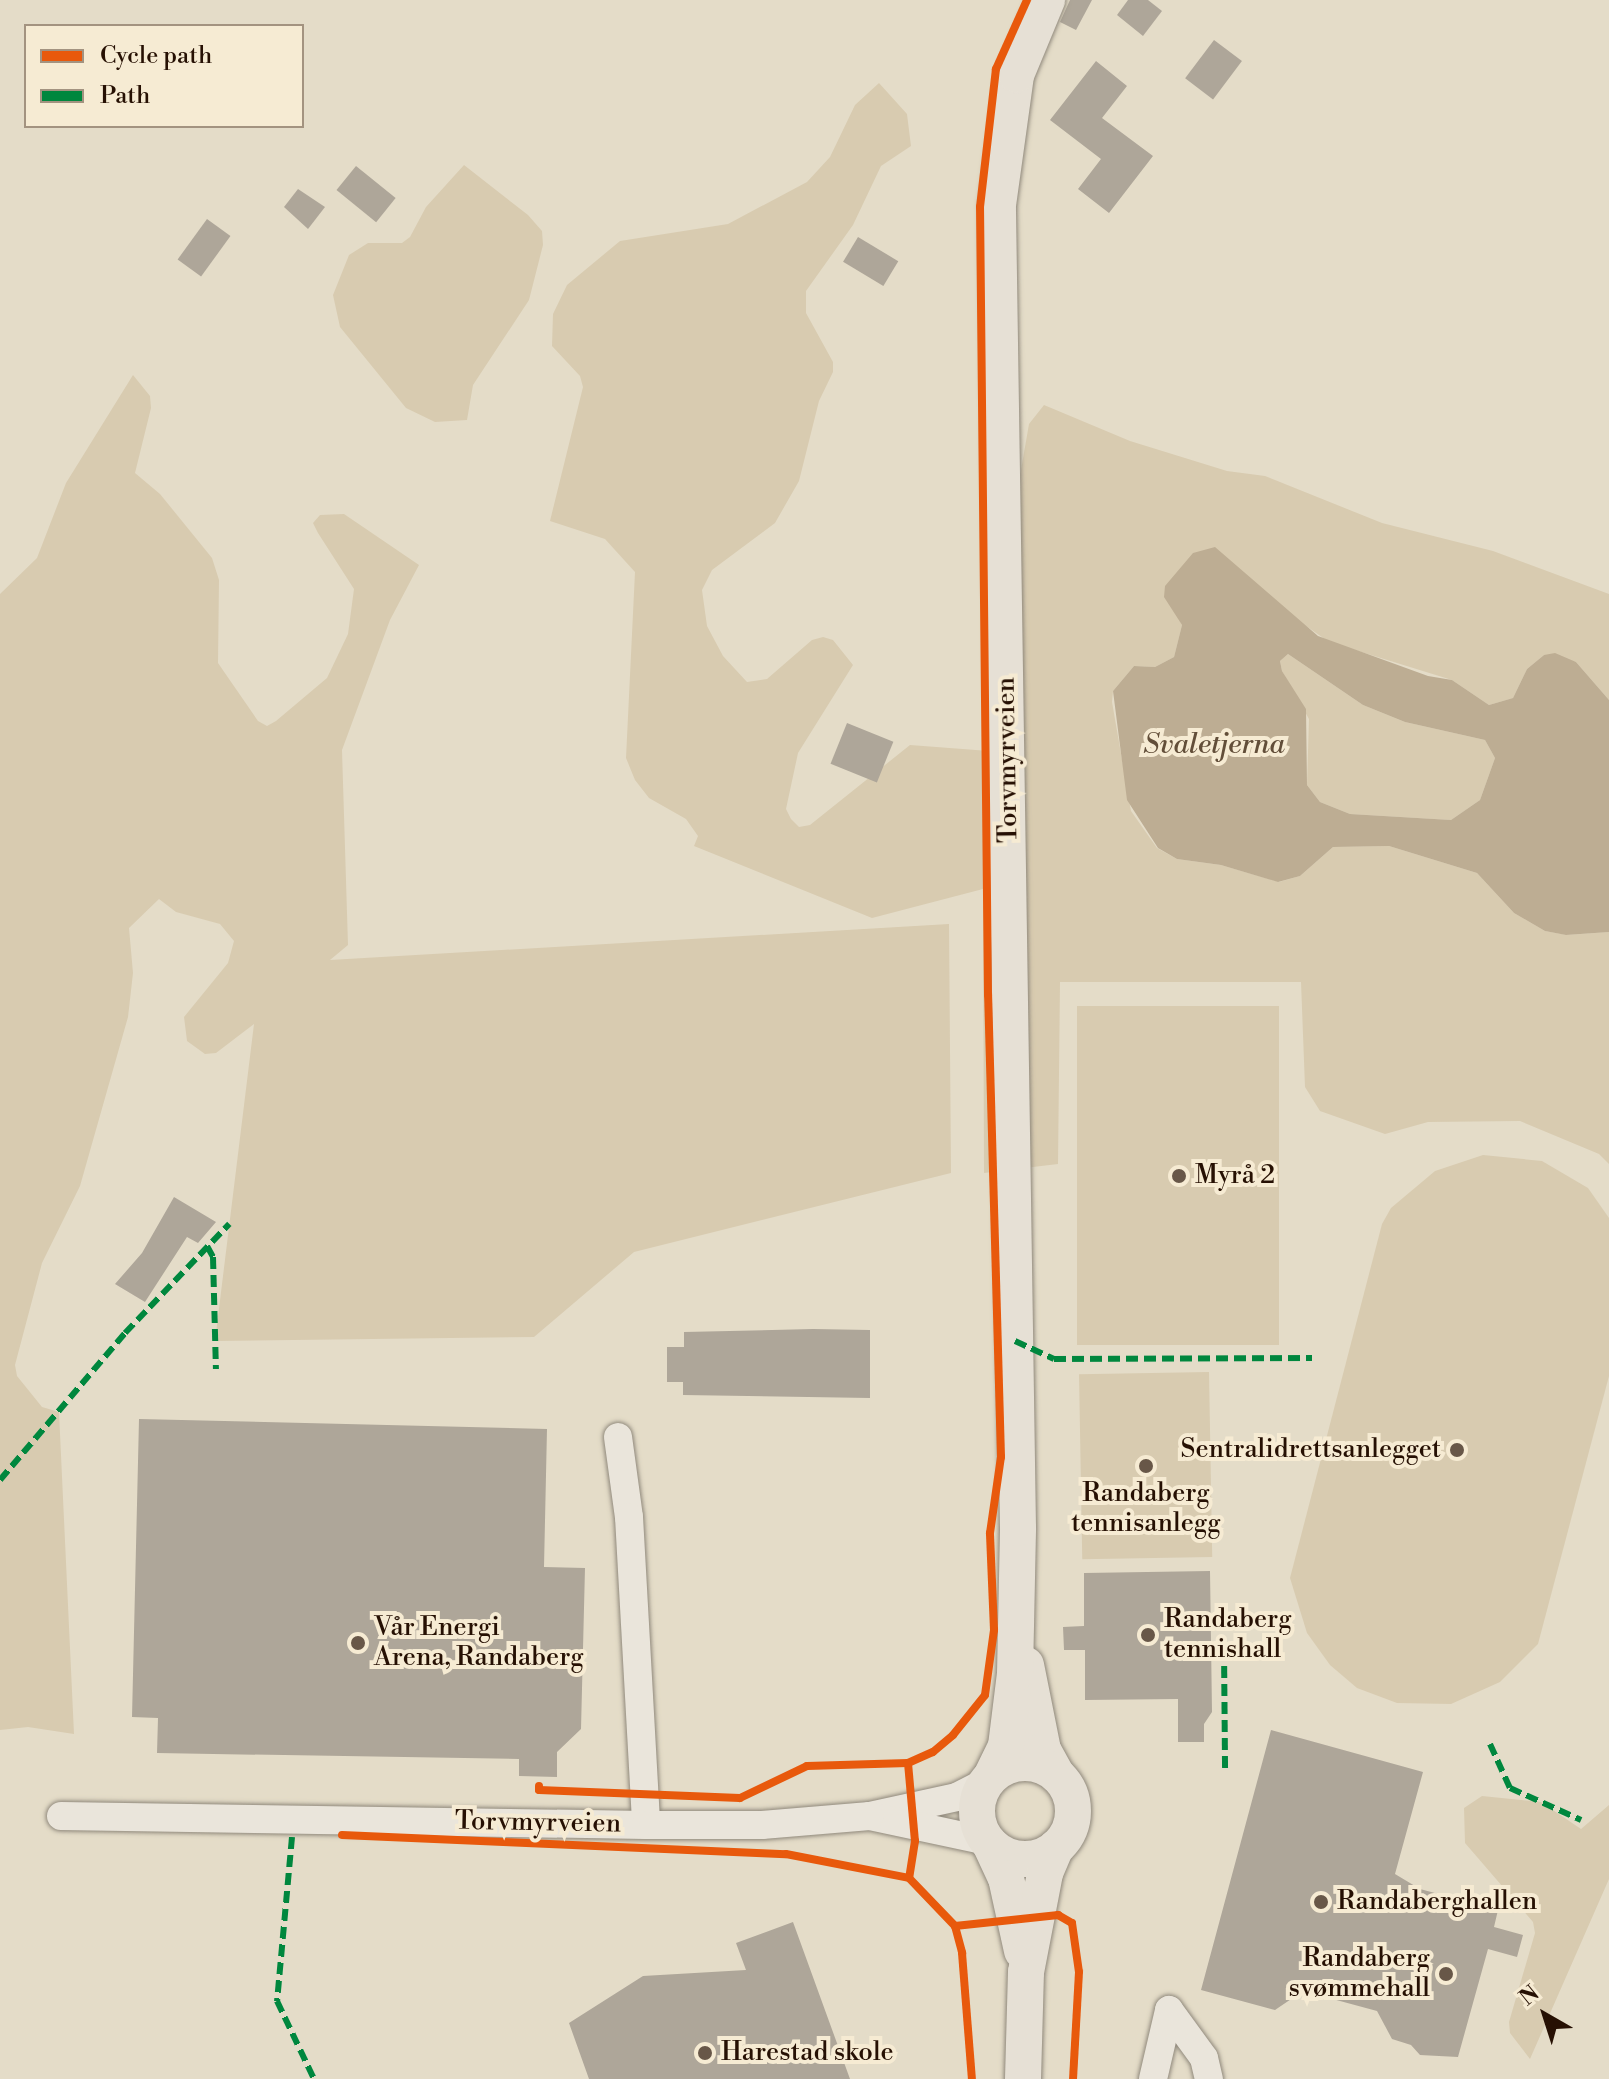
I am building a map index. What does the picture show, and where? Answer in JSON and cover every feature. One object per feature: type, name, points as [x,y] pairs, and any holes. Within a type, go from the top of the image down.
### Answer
[{"type":"main road","name":"Torvmyrveien","points":[[989,1779],[1006,1746],[1015,1674],[1018,1528],[998,205],[1016,75],[1047,0]]},
{"type":"main road","name":"Torvmyrveien","points":[[1018,1528],[1027,1676],[1043,1750],[1057,1775]]},
{"type":"main road","points":[[1023,2079],[1026,1972],[1045,1873],[1072,1816],[1069,1791],[1057,1775],[1024,1762],[989,1779],[976,1812],[1006,1878],[1026,1972]]},
{"type":"main road","points":[[989,1843],[1015,1858],[1030,1858],[1056,1847]]},
{"type":"street","points":[[618,1437],[629,1517],[646,1825]]},
{"type":"street","points":[[870,1816],[957,1797],[989,1779]]},
{"type":"street","name":"Torvmyrveien","points":[[61,1816],[762,1825],[870,1816]]},
{"type":"street","points":[[870,1816],[989,1843]]},
{"type":"street","points":[[1153,2079],[1169,2010],[1204,2058],[1209,2079]]},
{"type":"shaded area","points":[[879,83],[907,114],[911,146],[881,166],[853,225],[806,291],[806,313],[833,362],[833,372],[819,401],[799,481],[775,523],[712,570],[702,590],[707,626],[723,656],[747,682],[767,679],[812,640],[823,637],[833,640],[853,665],[798,753],[786,809],[791,819],[799,827],[810,825],[910,745],[1002,752],[1017,493],[1029,424],[1044,405],[1130,441],[1227,471],[1265,476],[1382,523],[1493,551],[1609,594],[1609,700],[1576,662],[1544,655],[1527,669],[1513,698],[1489,705],[1452,680],[1329,642],[1289,614],[1177,615],[1182,625],[1174,657],[1155,667],[1134,666],[1113,691],[1112,702],[1131,811],[1157,848],[1177,859],[1221,865],[1279,882],[1300,876],[1333,847],[1389,846],[1477,873],[1514,913],[1545,931],[1567,935],[1609,932],[1609,1164],[1599,1154],[1520,1121],[1428,1122],[1385,1134],[1320,1111],[1305,1087],[1301,982],[1060,982],[1058,1164],[984,1173],[983,889],[872,918],[694,846],[698,836],[686,819],[649,798],[635,780],[626,758],[635,572],[605,539],[550,521],[583,387],[580,376],[552,346],[553,314],[567,285],[620,241],[728,224],[807,182],[830,157],[855,105]]},
{"type":"shaded area","points":[[464,165],[528,215],[542,231],[543,245],[529,300],[473,385],[467,420],[435,422],[406,408],[340,327],[333,295],[349,255],[368,243],[402,243],[410,237],[426,207]]},
{"type":"shaded area","points":[[133,375],[150,396],[151,408],[135,473],[160,494],[212,558],[219,580],[218,663],[258,721],[267,726],[276,721],[327,678],[348,634],[354,589],[313,523],[320,515],[344,514],[419,565],[390,620],[342,750],[348,945],[330,960],[949,924],[951,1173],[634,1252],[534,1337],[215,1341],[254,1024],[216,1053],[205,1054],[187,1041],[184,1017],[228,963],[234,941],[220,924],[176,912],[159,899],[129,928],[133,973],[128,1017],[80,1186],[42,1263],[15,1365],[17,1376],[42,1407],[59,1412],[74,1734],[28,1727],[0,1730],[0,594],[37,558],[66,483]]},
{"type":"shaded area","points":[[1288,654],[1363,705],[1405,722],[1485,740],[1495,758],[1480,800],[1451,820],[1350,814],[1320,802],[1307,785],[1309,719],[1282,671],[1280,661]]},
{"type":"shaded area","name":"Myrå 2","points":[[1077,1006],[1279,1006],[1279,1345],[1077,1345]]},
{"type":"shaded area","name":"Sentralidrettsanlegget","points":[[1483,1155],[1542,1161],[1588,1188],[1609,1218],[1609,1376],[1538,1644],[1500,1682],[1451,1704],[1397,1703],[1357,1688],[1330,1665],[1307,1633],[1290,1578],[1382,1224],[1391,1208],[1435,1171]]},
{"type":"shaded area","name":"Randaberg tennisanlegg","points":[[1209,1372],[1212,1557],[1082,1559],[1079,1374]]},
{"type":"shaded area","points":[[1482,1796],[1541,1802],[1581,1829],[1609,1805],[1609,1879],[1530,2059],[1510,2033],[1509,2022],[1535,1933],[1533,1922],[1465,1843],[1464,1808]]},
{"type":"water","name":"Svaletjerna","points":[[1215,547],[1318,636],[1428,676],[1452,680],[1489,705],[1513,698],[1527,669],[1544,655],[1555,653],[1576,662],[1609,700],[1609,932],[1566,935],[1545,931],[1514,913],[1477,873],[1389,846],[1333,847],[1300,876],[1278,882],[1221,865],[1177,859],[1158,848],[1127,800],[1113,691],[1134,666],[1155,667],[1174,657],[1182,625],[1164,597],[1165,586],[1193,553]],"holes":[[[1288,654],[1363,705],[1405,722],[1485,740],[1495,758],[1480,800],[1451,820],[1350,814],[1320,802],[1307,785],[1306,709],[1282,671],[1280,661]]]},
{"type":"building","points":[[1070,0],[1092,0],[1076,30],[1060,22]]},
{"type":"building","points":[[1128,0],[1148,0],[1162,11],[1143,36],[1117,15]]},
{"type":"building","points":[[1214,40],[1242,61],[1213,99],[1185,78]]},
{"type":"building","points":[[1096,61],[1127,86],[1102,118],[1153,156],[1109,213],[1078,189],[1101,159],[1050,120]]},
{"type":"building","points":[[356,166],[396,198],[376,222],[336,190]]},
{"type":"building","points":[[298,189],[325,207],[308,229],[284,207]]},
{"type":"building","points":[[207,219],[230,236],[201,276],[178,259]]},
{"type":"building","points":[[858,237],[898,261],[883,286],[843,262]]},
{"type":"building","points":[[847,723],[893,742],[877,783],[831,764]]},
{"type":"building","points":[[174,1197],[216,1222],[198,1243],[187,1237],[145,1302],[115,1284],[142,1253]]},
{"type":"building","points":[[870,1330],[870,1398],[683,1395],[683,1382],[667,1382],[667,1347],[684,1347],[684,1332]]},
{"type":"building","name":"Vår Energi Arena, Randaberg","points":[[139,1419],[547,1429],[544,1567],[585,1568],[581,1729],[557,1752],[557,1777],[519,1776],[519,1759],[157,1753],[158,1718],[132,1717]]},
{"type":"building","name":"Randaberg tennishall","points":[[1210,1571],[1212,1712],[1204,1724],[1204,1742],[1178,1742],[1178,1699],[1085,1700],[1085,1650],[1064,1650],[1063,1627],[1084,1626],[1084,1573]]},
{"type":"building","name":"Randaberghallen","points":[[1271,1730],[1423,1772],[1395,1874],[1420,1889],[1498,1910],[1494,1927],[1523,1935],[1517,1957],[1488,1949],[1458,2057],[1420,2055],[1411,2045],[1392,2039],[1377,2011],[1303,1991],[1275,2010],[1201,1990]]},
{"type":"building","name":"Harestad skole","points":[[793,1922],[850,2079],[589,2079],[569,2023],[643,1976],[746,1970],[736,1943]]},
{"type":"marked path","points":[[0,1480],[125,1333],[229,1224]]},
{"type":"marked path","points":[[207,1246],[213,1257],[216,1369]]},
{"type":"marked path","points":[[1015,1341],[1054,1359],[1312,1358]]},
{"type":"marked path","points":[[1224,1648],[1225,1772]]},
{"type":"marked path","points":[[1490,1744],[1510,1788],[1581,1820]]},
{"type":"marked path","points":[[292,1837],[277,2001],[314,2079]]},
{"type":"cycle path","points":[[539,1786],[539,1790],[740,1798],[807,1766],[908,1763],[933,1752],[953,1735],[985,1695],[994,1630],[990,1533],[1001,1457],[988,995],[980,207],[996,69],[1027,0]]},
{"type":"cycle path","points":[[908,1763],[915,1841],[909,1878]]},
{"type":"cycle path","points":[[342,1835],[786,1854],[909,1878],[955,1926],[962,1953],[972,2079]]},
{"type":"cycle path","points":[[955,1926],[1058,1915],[1072,1923],[1079,1972],[1073,2079]]},
{"type":"place","name":"Myrå 2","points":[[1179,1176]]},
{"type":"place","name":"Sentralidrettsanlegget","points":[[1457,1450]]},
{"type":"place","name":"Randaberg tennisanlegg","points":[[1146,1466]]},
{"type":"place","name":"Randaberg tennishall","points":[[1148,1635]]},
{"type":"place","name":"Vår Energi Arena, Randaberg","points":[[358,1643]]},
{"type":"place","name":"Randaberghallen","points":[[1321,1902]]},
{"type":"place","name":"Randaberg svømmehall","points":[[1446,1974]]},
{"type":"place","name":"Harestad skole","points":[[705,2053]]}]
